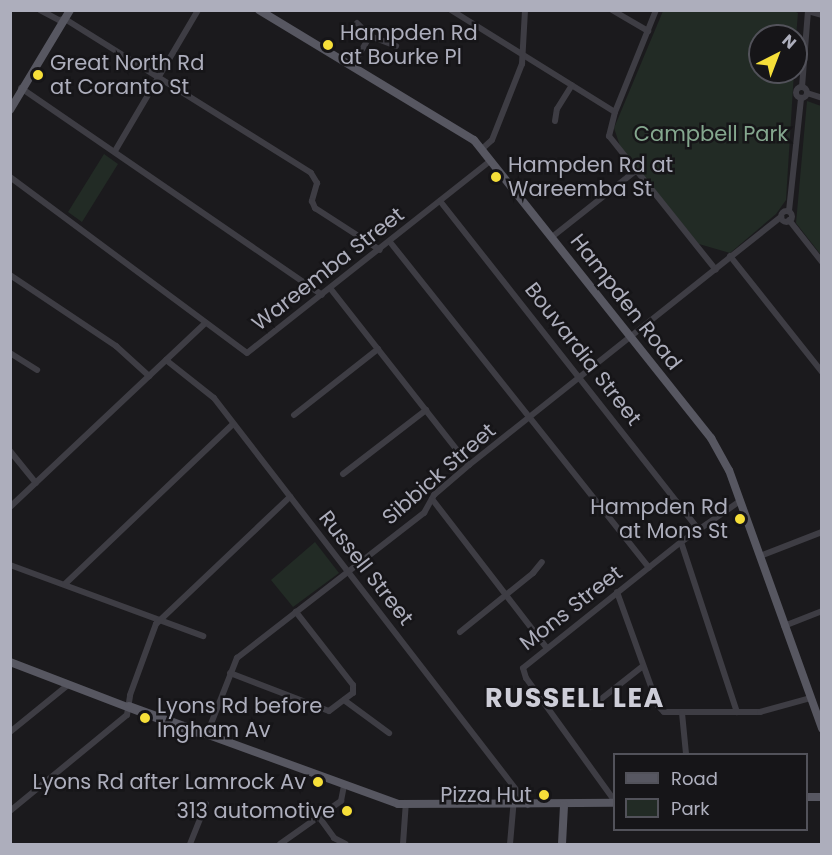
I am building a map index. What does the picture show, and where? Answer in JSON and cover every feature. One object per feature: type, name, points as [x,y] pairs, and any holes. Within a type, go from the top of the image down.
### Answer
[{"type":"main road","points":[[12,103],[63,17],[70,10]]},
{"type":"main road","name":"Hampden Road","points":[[259,10],[482,148],[711,438],[725,462],[740,501],[822,729]]},
{"type":"main road","points":[[11,662],[192,732],[207,734],[344,786],[406,805],[528,806],[613,802]]},
{"type":"main road","points":[[562,844],[564,805]]},
{"type":"street","points":[[40,10],[63,17],[311,173],[318,183],[313,206],[380,250]]},
{"type":"street","points":[[115,151],[198,10]]},
{"type":"street","points":[[451,10],[615,112]]},
{"type":"street","points":[[482,148],[492,140],[524,54],[525,10]]},
{"type":"street","points":[[612,10],[648,31]]},
{"type":"street","points":[[656,10],[615,112],[609,136],[634,172],[716,270]]},
{"type":"street","points":[[822,15],[808,11],[802,87],[807,93],[822,98]]},
{"type":"street","points":[[357,23],[370,36],[396,46]]},
{"type":"street","points":[[352,66],[370,36]]},
{"type":"street","points":[[555,121],[557,109],[572,86]]},
{"type":"street","points":[[801,98],[796,92],[802,87]]},
{"type":"street","points":[[22,89],[322,295]]},
{"type":"street","points":[[789,220],[801,98],[807,93]]},
{"type":"street","name":"Wareemba Street","points":[[10,177],[247,353],[491,160]]},
{"type":"street","points":[[552,237],[634,172]]},
{"type":"street","name":"Bouvardia Street","points":[[440,201],[582,378],[698,529]]},
{"type":"street","name":"Sibbick Street","points":[[207,734],[237,658],[424,513],[432,500],[469,465],[582,378],[716,270],[730,256],[781,218],[783,211],[789,211]]},
{"type":"street","points":[[781,218],[789,220],[822,262]]},
{"type":"street","points":[[390,242],[649,568]]},
{"type":"street","points":[[730,256],[822,372]]},
{"type":"street","points":[[10,275],[116,346],[149,376]]},
{"type":"street","points":[[330,288],[469,465]]},
{"type":"street","points":[[10,507],[205,324]]},
{"type":"street","points":[[294,415],[378,349]]},
{"type":"street","points":[[10,353],[37,370]]},
{"type":"street","name":"Russell Street","points":[[166,360],[209,393],[528,806]]},
{"type":"street","points":[[343,474],[426,410]]},
{"type":"street","points":[[65,584],[233,424]]},
{"type":"street","points":[[10,452],[36,483]]},
{"type":"street","points":[[10,811],[127,715],[151,634],[160,619],[290,497]]},
{"type":"street","points":[[432,500],[509,594],[546,647]]},
{"type":"street","name":"Mons Street","points":[[613,799],[526,678],[525,664],[698,529],[740,501]]},
{"type":"street","points":[[760,556],[822,532]]},
{"type":"street","points":[[681,542],[737,712]]},
{"type":"street","points":[[460,632],[509,594],[542,562]]},
{"type":"street","points":[[10,565],[203,636]]},
{"type":"street","points":[[617,592],[660,710],[682,713],[772,710],[810,698]]},
{"type":"street","points":[[784,626],[822,611]]},
{"type":"street","points":[[230,673],[329,711],[353,693],[353,685],[296,612]]},
{"type":"street","points":[[591,707],[644,666]]},
{"type":"street","points":[[10,732],[69,684]]},
{"type":"street","points":[[344,700],[389,733]]},
{"type":"street","points":[[682,713],[686,753]]},
{"type":"street","points":[[280,844],[341,801],[344,786]]},
{"type":"street","points":[[190,844],[206,804]]},
{"type":"street","points":[[403,844],[406,805]]},
{"type":"street","points":[[510,844],[513,806]]},
{"type":"street","points":[[319,817],[334,838],[346,844]]},
{"type":"green space","name":"Campbell Park","points":[[792,10],[798,13],[797,24],[748,24],[748,84],[793,84],[786,200],[776,214],[730,253],[699,244],[621,149],[614,128],[663,11]]},
{"type":"green space","points":[[807,101],[821,106],[821,255],[796,223]]},
{"type":"green space","points":[[104,154],[118,164],[82,222],[68,212]]},
{"type":"green space","points":[[315,542],[339,573],[293,607],[271,580]]},
{"type":"place","name":"Hampden Rd at Bourke Pl","points":[[328,45]]},
{"type":"place","name":"Great North Rd at Coranto St","points":[[38,75]]},
{"type":"place","name":"Hampden Rd at Wareemba St","points":[[496,177]]},
{"type":"place","name":"Hampden Rd at Mons St","points":[[740,519]]},
{"type":"place","name":"Lyons Rd before Ingham Av","points":[[145,718]]},
{"type":"place","name":"Lyons Rd after Lamrock Av","points":[[318,782]]},
{"type":"place","name":"Pizza Hut","points":[[544,795]]},
{"type":"place","name":"313 automotive","points":[[347,811]]},
{"type":"district","name":"RUSSELL LEA","points":[[575,698]]}]
